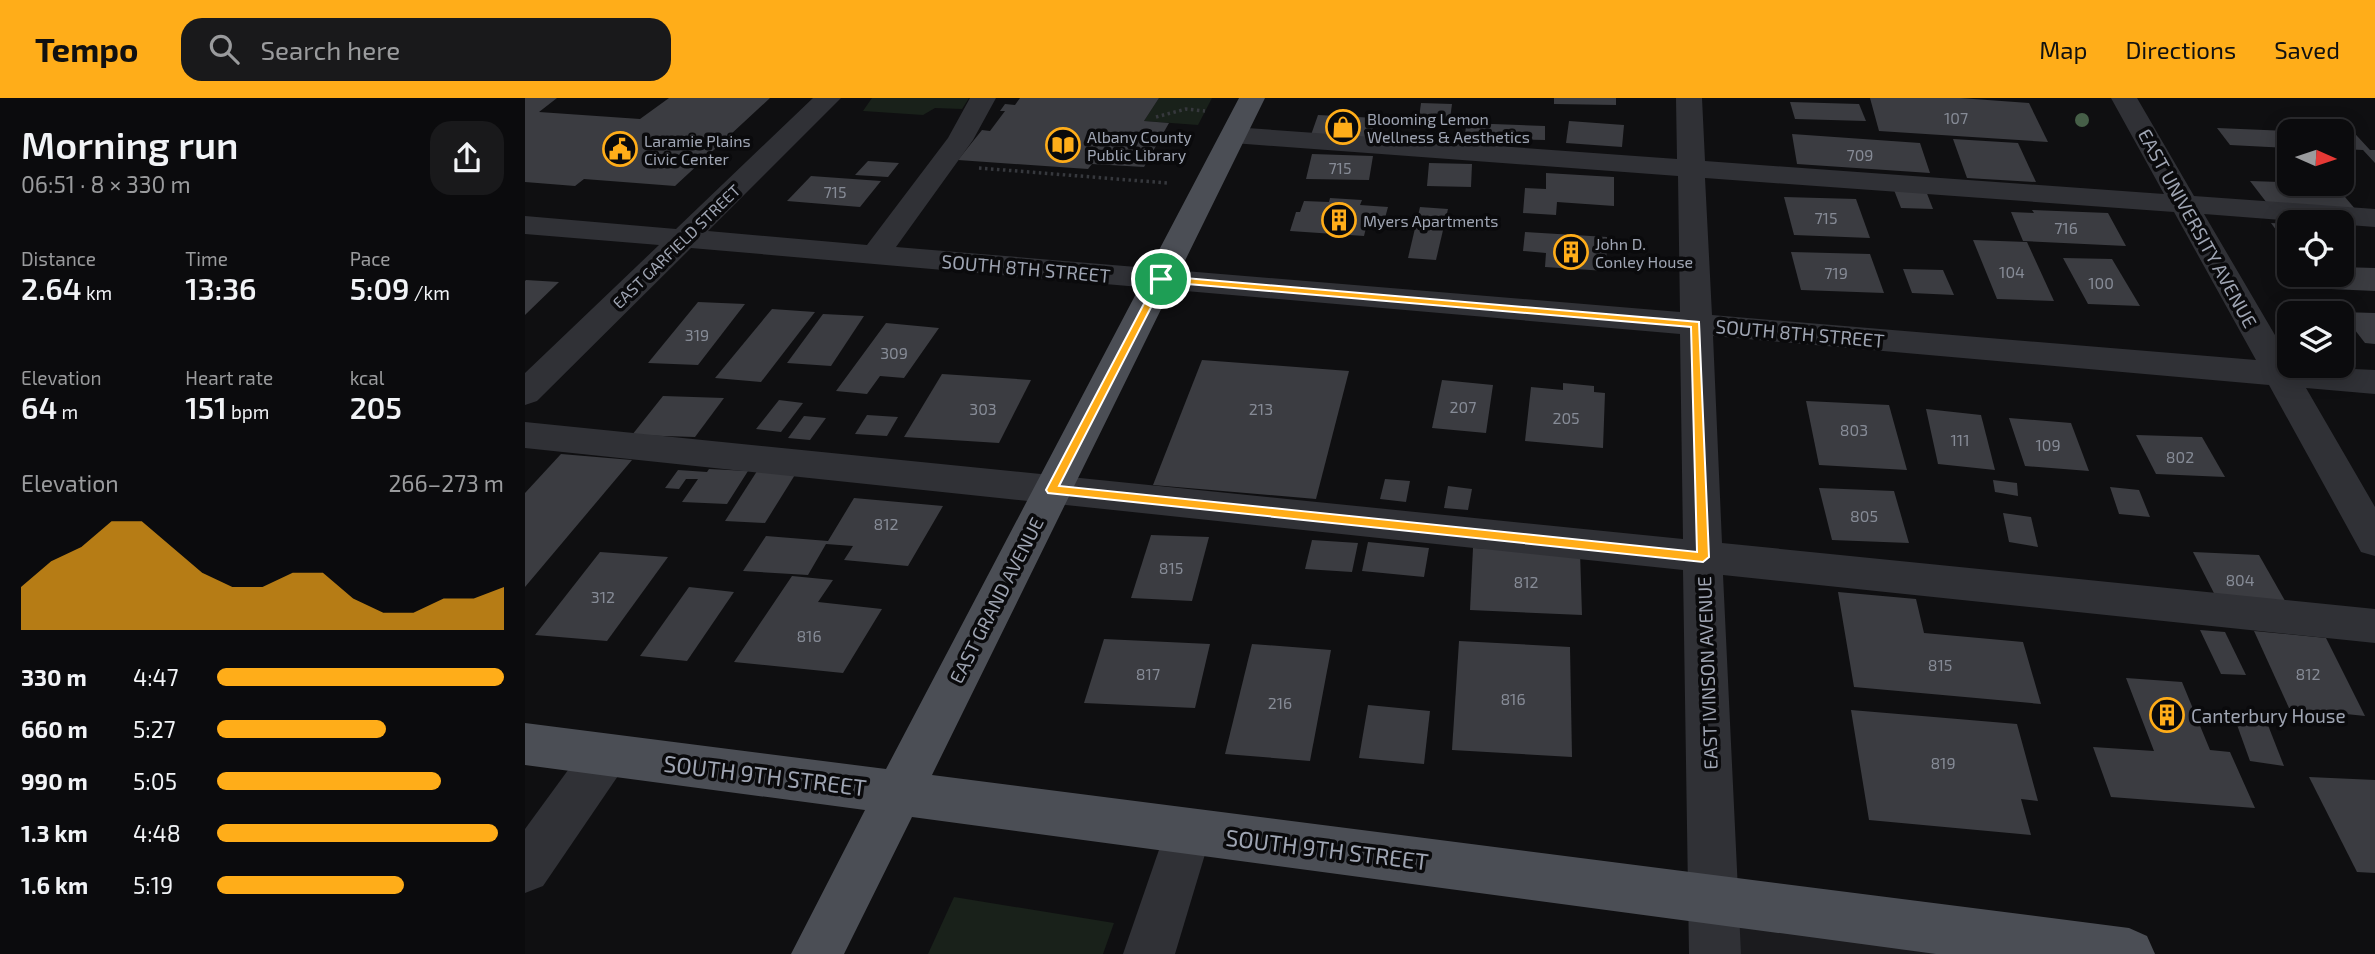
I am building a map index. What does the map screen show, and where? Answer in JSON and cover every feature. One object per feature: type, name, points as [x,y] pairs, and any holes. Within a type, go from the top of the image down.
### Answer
[{"type":"main road","name":"EAST GRAND AVENUE","points":[[817,954],[1252,98]]},
{"type":"main road","name":"SOUTH 9TH STREET","points":[[525,744],[2129,954]]},
{"type":"street","name":"EAST GARFIELD STREET","points":[[525,393],[828,98]]},
{"type":"street","points":[[875,255],[960,140],[983,98]]},
{"type":"street","name":"EAST IVINSON AVENUE","points":[[1689,98],[1715,954]]},
{"type":"street","name":"EAST UNIVERSITY AVENUE","points":[[2124,98],[2277,369]]},
{"type":"street","points":[[1233,135],[2375,218]]},
{"type":"street","name":"SOUTH 8TH STREET","points":[[525,225],[2277,374]]},
{"type":"street","name":"EAST UNIVERSITY AVENUE","points":[[2282,378],[2375,541]]},
{"type":"street","name":"SOUTH 8TH STREET","points":[[2328,378],[2375,382]]},
{"type":"street","points":[[525,435],[2375,626]]},
{"type":"street","points":[[526,869],[606,755]]},
{"type":"street","points":[[1149,954],[1188,831]]},
{"type":"path","points":[[1156,117],[1186,109],[1205,111]]},
{"type":"path","points":[[978,168],[1167,183]]},
{"type":"shaded area","points":[[872,98],[969,98],[962,109],[935,108],[923,115],[863,111]]},
{"type":"shaded area","points":[[1159,98],[1212,98],[1198,125],[1144,121]]},
{"type":"shaded area","points":[[954,897],[1114,923],[1103,954],[928,954]]},
{"type":"shaded area","points":[[1730,902],[2129,954],[1738,954]]},
{"type":"building","name":"Laramie Plains Civic Center","points":[[525,98],[557,98],[539,112],[640,119],[669,98],[770,98],[675,186],[584,179],[575,186],[525,182]]},
{"type":"building","name":"Albany County Public Library","points":[[1020,98],[1159,98],[1144,121],[1169,123],[1144,167],[1092,164],[1088,169],[958,160],[982,130],[990,131],[1005,111],[1000,111],[1005,104],[1015,105]]},
{"type":"building","points":[[1554,98],[1616,98],[1616,105],[1554,104]]},
{"type":"building","points":[[1870,98],[1960,98],[2029,103],[2048,142],[1879,131]]},
{"type":"building","points":[[1790,102],[1859,104],[1866,121],[1795,119]]},
{"type":"building","points":[[1421,103],[1452,104],[1450,119],[1419,118]]},
{"type":"building","name":"Blooming Lemon Wellness & Aesthetics","points":[[1318,115],[1376,118],[1370,139],[1311,135]]},
{"type":"building","points":[[1569,121],[1624,125],[1622,147],[1566,143]]},
{"type":"building","points":[[1466,123],[1545,126],[1545,140],[1465,138]]},
{"type":"building","points":[[2217,128],[2277,130],[2277,147],[2230,145]]},
{"type":"building","points":[[2354,133],[2370,150],[2375,150],[2375,163],[2363,150],[2354,150]]},
{"type":"building","points":[[1792,134],[1920,143],[1930,173],[1797,164]]},
{"type":"building","points":[[1953,139],[2018,143],[2036,182],[1967,178]]},
{"type":"building","points":[[1312,154],[1373,156],[1369,180],[1306,179]]},
{"type":"building","points":[[868,161],[899,163],[888,177],[855,175]]},
{"type":"building","points":[[1429,163],[1472,164],[1471,187],[1427,186]]},
{"type":"building","points":[[1546,173],[1614,177],[1614,206],[1557,202],[1556,215],[1523,213],[1525,188],[1546,189]]},
{"type":"building","points":[[811,176],[881,181],[860,207],[787,201]]},
{"type":"building","points":[[2250,181],[2277,182],[2277,196],[2344,196],[2356,210],[2270,207]]},
{"type":"building","points":[[1894,190],[1926,191],[1933,209],[1901,208]]},
{"type":"building","points":[[1784,197],[1856,199],[1870,238],[1794,235]]},
{"type":"building","name":"Myers Apartments","points":[[1330,198],[1362,200],[1360,205],[1388,207],[1382,229],[1366,228],[1364,236],[1290,231],[1296,212],[1300,212],[1304,201],[1329,202]]},
{"type":"building","points":[[1420,207],[1448,209],[1436,260],[1408,258]]},
{"type":"building","points":[[2032,210],[2108,213],[2126,246],[2023,241],[2011,212],[2034,213]]},
{"type":"building","name":"John D. Conley House","points":[[1525,232],[1607,237],[1606,271],[1545,267],[1546,253],[1523,251]]},
{"type":"building","points":[[1973,240],[2027,242],[2054,301],[1997,299]]},
{"type":"building","points":[[1791,252],[1870,254],[1884,293],[1801,290]]},
{"type":"building","points":[[2063,258],[2112,259],[2140,306],[2088,304]]},
{"type":"building","points":[[2354,267],[2375,268],[2375,291],[2329,287],[2354,287]]},
{"type":"building","points":[[1903,269],[1943,270],[1954,295],[1912,293]]},
{"type":"building","points":[[525,281],[559,282],[525,315]]},
{"type":"building","points":[[698,302],[745,304],[698,365],[648,363]]},
{"type":"building","points":[[772,309],[815,312],[761,382],[715,378]]},
{"type":"building","points":[[2354,312],[2375,313],[2375,344],[2365,343],[2354,329]]},
{"type":"building","points":[[823,314],[864,316],[831,366],[787,363]]},
{"type":"building","points":[[886,323],[939,328],[904,378],[880,376],[867,394],[836,391]]},
{"type":"building","points":[[1202,360],[1349,371],[1316,499],[1153,485]]},
{"type":"building","points":[[942,374],[1031,380],[999,443],[904,437]]},
{"type":"building","points":[[1442,380],[1493,385],[1486,433],[1432,428]]},
{"type":"building","points":[[1563,383],[1594,386],[1594,392],[1605,393],[1603,448],[1525,441],[1531,387],[1563,390]]},
{"type":"building","points":[[663,396],[724,398],[695,437],[632,435]]},
{"type":"building","points":[[779,400],[803,403],[781,432],[756,429]]},
{"type":"building","points":[[1806,401],[1889,405],[1907,470],[1819,465]]},
{"type":"building","points":[[1926,409],[1981,415],[1995,470],[1938,464]]},
{"type":"building","points":[[867,415],[898,417],[887,436],[855,434]]},
{"type":"building","points":[[804,416],[826,418],[810,440],[788,438]]},
{"type":"building","points":[[2009,418],[2071,423],[2089,471],[2025,466]]},
{"type":"building","points":[[2136,435],[2202,437],[2225,477],[2156,474]]},
{"type":"building","points":[[561,454],[632,460],[525,587],[525,493]]},
{"type":"building","points":[[759,468],[798,470],[765,523],[725,521]]},
{"type":"building","points":[[709,469],[748,471],[727,504],[682,502],[698,479],[686,479],[679,489],[665,488],[678,470],[707,472]]},
{"type":"building","points":[[1385,479],[1410,481],[1406,502],[1380,499]]},
{"type":"building","points":[[1993,480],[2017,483],[2018,496],[1995,492]]},
{"type":"building","points":[[1448,486],[1472,489],[1468,510],[1444,508]]},
{"type":"building","points":[[2110,487],[2139,490],[2150,517],[2119,514]]},
{"type":"building","points":[[1819,488],[1894,491],[1909,543],[1832,540]]},
{"type":"building","points":[[854,498],[943,506],[908,566],[844,560],[853,546],[826,544],[808,575],[743,571],[766,536],[828,541]]},
{"type":"building","points":[[2003,513],[2031,517],[2038,547],[2009,542]]},
{"type":"building","points":[[1151,535],[1209,537],[1192,601],[1131,598]]},
{"type":"building","points":[[1312,540],[1358,543],[1352,572],[1305,569]]},
{"type":"building","points":[[1368,542],[1429,548],[1424,577],[1362,571]]},
{"type":"building","points":[[1473,548],[1580,552],[1582,615],[1470,610]]},
{"type":"building","points":[[600,552],[668,557],[607,641],[535,635]]},
{"type":"building","points":[[2193,552],[2259,555],[2288,606],[2219,603]]},
{"type":"building","points":[[792,576],[833,580],[818,602],[882,609],[843,673],[734,662]]},
{"type":"building","points":[[689,587],[734,592],[687,661],[640,656]]},
{"type":"building","points":[[1838,592],[1916,599],[1924,633],[2023,642],[2041,704],[1854,687]]},
{"type":"building","points":[[2200,630],[2225,632],[2246,675],[2221,674]]},
{"type":"building","points":[[2254,631],[2326,638],[2365,716],[2289,708]]},
{"type":"building","points":[[1104,639],[1210,644],[1195,708],[1084,703]]},
{"type":"building","points":[[1459,641],[1570,647],[1572,757],[1452,750]]},
{"type":"building","points":[[1252,644],[1331,650],[1310,761],[1225,754]]},
{"type":"building","name":"Canterbury House","points":[[2126,678],[2182,682],[2210,750],[2230,752],[2255,808],[2111,797],[2093,747],[2154,751]]},
{"type":"building","points":[[1368,705],[1430,711],[1424,764],[1359,758]]},
{"type":"building","points":[[1851,710],[2017,724],[2038,801],[2021,799],[2031,835],[1869,820]]},
{"type":"building","points":[[2232,711],[2264,715],[2284,766],[2250,761]]},
{"type":"building","points":[[2309,777],[2375,780],[2375,873],[2357,872]]},
{"type":"place","name":"Blooming Lemon Wellness & Aesthetics","points":[[1343,127]]},
{"type":"place","name":"Albany County Public Library","points":[[1063,145]]},
{"type":"place","name":"Laramie Plains Civic Center","points":[[620,149]]},
{"type":"place","name":"Myers Apartments","points":[[1339,220]]},
{"type":"place","name":"John D. Conley House","points":[[1571,252]]},
{"type":"place","name":"Canterbury House","points":[[2167,715]]},
{"type":"route","points":[[1161,279],[1696,325],[1703,557],[1052,490],[1161,279]]}]
